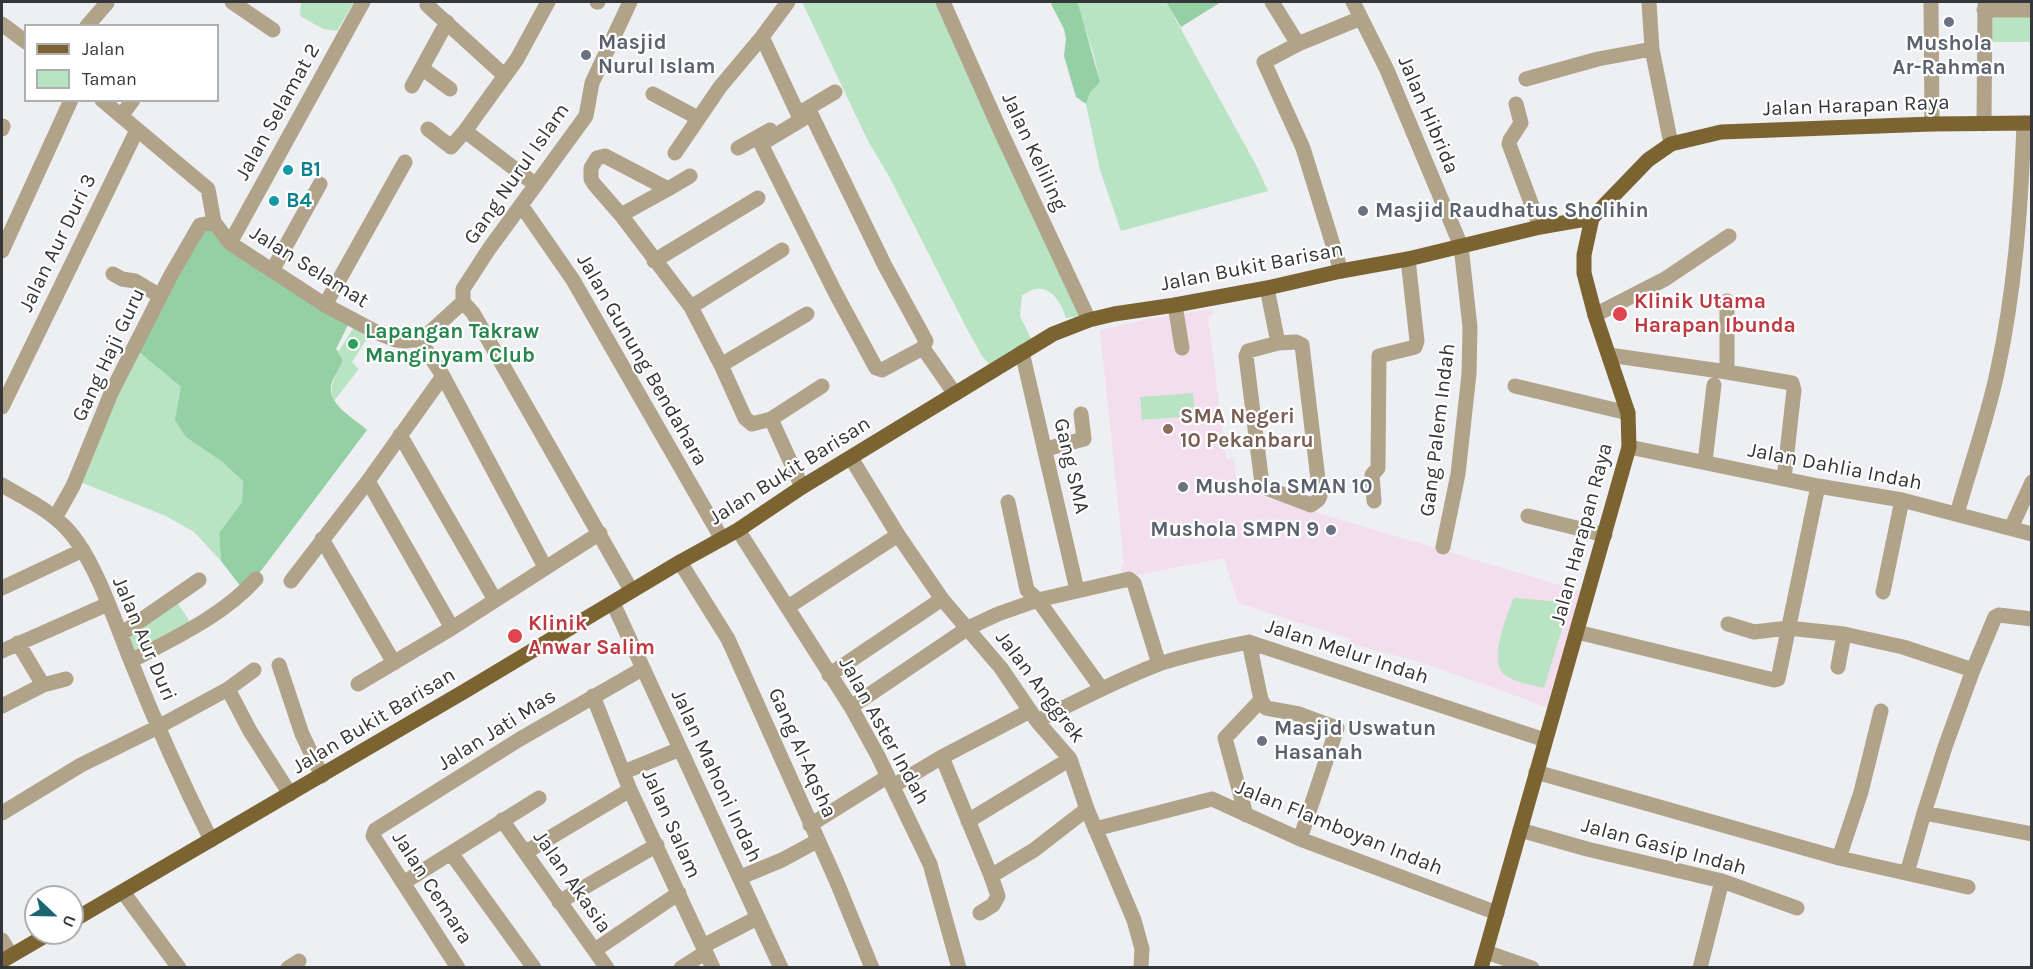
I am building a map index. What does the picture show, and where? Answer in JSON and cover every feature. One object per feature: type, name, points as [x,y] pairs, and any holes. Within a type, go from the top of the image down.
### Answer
[{"type":"main road","name":"Jalan Harapan Raya","points":[[1483,960],[1629,447],[1628,413],[1595,315],[1584,273],[1584,255],[1592,218],[1648,160],[1671,144],[1721,132],[1932,124],[2028,123]]},
{"type":"main road","name":"Jalan Bukit Barisan","points":[[84,914],[322,776],[632,590],[738,530],[802,487],[1053,334],[1089,320],[1114,314],[1267,288],[1408,259],[1540,227],[1592,218]]},
{"type":"main road","points":[[6,958],[29,945]]},
{"type":"street","points":[[232,2],[273,30]]},
{"type":"street","name":"Jalan Selamat 2","points":[[230,243],[363,2]]},
{"type":"street","points":[[428,129],[451,147],[523,50],[548,2]]},
{"type":"street","name":"Gang Nurul Islam","points":[[463,302],[463,289],[586,117],[592,83],[630,2]]},
{"type":"street","name":"Jalan Keliling","points":[[943,2],[1089,320]]},
{"type":"street","points":[[1272,2],[1298,44]]},
{"type":"street","name":"Jalan Hibrida","points":[[1353,2],[1387,70],[1461,246]]},
{"type":"street","points":[[1649,2],[1652,49],[1671,144]]},
{"type":"street","points":[[1931,2],[1932,124]]},
{"type":"street","points":[[89,24],[107,3]]},
{"type":"street","points":[[675,153],[720,87],[762,37],[782,4]]},
{"type":"street","points":[[427,5],[505,76]]},
{"type":"street","points":[[1984,124],[1984,6],[2031,10]]},
{"type":"street","points":[[1341,271],[1303,148],[1264,62],[1298,44],[1361,18]]},
{"type":"street","points":[[412,86],[447,22]]},
{"type":"street","points":[[2,24],[24,40]]},
{"type":"street","points":[[762,37],[801,115]]},
{"type":"street","points":[[1526,79],[1598,59],[1652,49]]},
{"type":"street","points":[[423,69],[450,89]]},
{"type":"street","points":[[738,148],[801,115],[811,114],[885,266],[926,341],[923,348],[880,370],[876,368],[761,144],[801,115],[835,92]]},
{"type":"street","points":[[653,94],[699,118]]},
{"type":"street","points":[[2,251],[70,102]]},
{"type":"street","name":"Jalan Selamat","points":[[104,102],[208,189],[214,222],[230,243],[325,305],[396,340],[419,339]]},
{"type":"street","points":[[121,116],[132,102]]},
{"type":"street","points":[[1516,104],[1521,123],[1509,144],[1540,227]]},
{"type":"street","points":[[1957,514],[1998,369],[2014,257],[2028,123]]},
{"type":"street","name":"Jalan Aur Duri 3","points":[[2,406],[137,130]]},
{"type":"street","points":[[465,131],[536,185]]},
{"type":"street","points":[[668,189],[610,157],[597,158],[591,168],[591,179],[594,184],[621,215],[691,307],[745,418],[752,423],[771,419],[822,387]]},
{"type":"street","points":[[325,305],[405,162]]},
{"type":"street","points":[[621,215],[690,176]]},
{"type":"street","points":[[272,271],[320,184]]},
{"type":"street","points":[[654,261],[758,198]]},
{"type":"street","name":"Jalan Gunung Bendahara","points":[[521,205],[573,280],[722,539]]},
{"type":"street","name":"Gang Haji Guru","points":[[55,518],[73,486],[112,391],[160,296],[200,225],[214,222]]},
{"type":"street","points":[[1595,315],[1665,279],[1729,236]]},
{"type":"street","name":"Gang Palem Indah","points":[[1443,547],[1458,474],[1469,364],[1470,327],[1461,246]]},
{"type":"street","points":[[691,307],[782,250]]},
{"type":"street","points":[[1374,501],[1372,475],[1378,468],[1379,356],[1415,347],[1417,341],[1408,259]]},
{"type":"street","points":[[113,274],[122,279],[135,281],[160,296]]},
{"type":"street","points":[[1267,288],[1278,343]]},
{"type":"street","points":[[1726,372],[1727,301]]},
{"type":"street","points":[[545,567],[443,376],[419,339],[429,333],[463,302],[473,313],[632,590]]},
{"type":"street","points":[[1175,305],[1182,348]]},
{"type":"street","points":[[721,365],[807,314]]},
{"type":"street","points":[[1296,342],[1302,345],[1320,495],[1318,500],[1311,505],[1266,488],[1262,484],[1246,354],[1248,351],[1278,343],[1296,342]]},
{"type":"street","points":[[923,348],[955,394]]},
{"type":"street","name":"Gang SMA","points":[[1022,352],[1077,590]]},
{"type":"street","points":[[1609,355],[1792,383],[1784,479]]},
{"type":"street","points":[[291,581],[368,481],[443,376]]},
{"type":"street","points":[[1705,462],[1714,385]]},
{"type":"street","points":[[1515,386],[1628,413]]},
{"type":"street","points":[[1046,449],[1084,439],[1081,414]]},
{"type":"street","points":[[771,419],[802,487]]},
{"type":"street","points":[[400,435],[495,600]]},
{"type":"street","name":"Jalan Dahlia Indah","points":[[1629,447],[1818,486],[1902,500],[2031,534]]},
{"type":"street","name":"Jalan Anggrek","points":[[851,458],[898,535],[942,599],[1001,668],[1034,716],[1070,759],[1087,809],[1134,920],[1143,955],[1141,968]]},
{"type":"street","points":[[368,481],[452,628]]},
{"type":"street","points":[[2011,528],[2031,482]]},
{"type":"street","name":"Jalan Aur Duri","points":[[2,485],[55,518],[68,529],[83,550],[121,634],[158,727],[211,840]]},
{"type":"street","points":[[1577,632],[1774,680],[1779,675],[1818,486]]},
{"type":"street","points":[[1883,592],[1902,500]]},
{"type":"street","points":[[1008,502],[1027,590],[1038,600],[1101,688]]},
{"type":"street","points":[[1528,516],[1605,535]]},
{"type":"street","name":"Jalan Aster Indah","points":[[738,530],[851,707],[890,782],[930,864],[959,968]]},
{"type":"street","points":[[358,684],[452,628],[600,533]]},
{"type":"street","points":[[788,607],[898,535]]},
{"type":"street","points":[[322,539],[394,663]]},
{"type":"street","points":[[2,588],[83,550]]},
{"type":"street","name":"Gang Al-Aqsha","points":[[680,562],[728,639],[836,880],[872,968]]},
{"type":"street","points":[[130,661],[189,630],[238,598],[256,579]]},
{"type":"street","points":[[851,707],[968,628],[998,614],[1038,600],[1129,579],[1134,581],[1159,664]]},
{"type":"street","points":[[121,634],[199,580]]},
{"type":"street","points":[[829,675],[942,599]]},
{"type":"street","name":"Jalan Mahoni Indah","points":[[613,603],[781,968]]},
{"type":"street","points":[[2,651],[108,604]]},
{"type":"street","points":[[1907,873],[1945,747],[1995,617],[1999,615],[2031,619]]},
{"type":"street","points":[[1728,624],[1754,632],[1788,628],[1844,634],[1903,647],[1973,670]]},
{"type":"street","points":[[1838,667],[1844,634]]},
{"type":"street","points":[[1249,642],[1261,700],[1266,708],[1299,714],[1337,728],[1300,839]]},
{"type":"street","name":"Jalan Melur Indah","points":[[810,825],[942,757],[1101,688],[1159,664],[1198,652],[1249,642],[1545,740]]},
{"type":"street","points":[[18,644],[43,685]]},
{"type":"street","points":[[279,665],[302,734],[322,776]]},
{"type":"street","name":"Jalan Jati Mas","points":[[375,830],[593,696],[642,669]]},
{"type":"street","points":[[2,813],[90,760],[158,727],[228,688],[254,670]]},
{"type":"street","points":[[2,706],[43,685],[66,679]]},
{"type":"street","points":[[228,688],[250,731],[290,794]]},
{"type":"street","name":"Jalan Salam","points":[[593,696],[630,790],[713,968]]},
{"type":"street","points":[[1246,815],[1225,738],[1261,700]]},
{"type":"street","points":[[1839,858],[1859,797],[1881,711]]},
{"type":"street","points":[[624,772],[680,749]]},
{"type":"street","points":[[942,757],[998,896],[993,905],[980,913]]},
{"type":"street","points":[[968,821],[1070,759]]},
{"type":"street","points":[[1536,772],[1839,858],[1968,887]]},
{"type":"street","points":[[526,852],[630,790]]},
{"type":"street","points":[[403,883],[539,798]]},
{"type":"street","name":"Jalan Flamboyan Indah","points":[[1095,829],[1208,799],[1215,800],[1300,839],[1497,913]]},
{"type":"street","points":[[991,876],[1034,850],[1087,809]]},
{"type":"street","points":[[1924,813],[2031,834]]},
{"type":"street","name":"Jalan Akasia","points":[[502,820],[607,968]]},
{"type":"street","name":"Jalan Cemara","points":[[375,830],[374,836],[455,966]]},
{"type":"street","name":"Jalan Gasip Indah","points":[[1520,830],[1587,849],[1722,881],[1797,908]]},
{"type":"street","points":[[741,877],[778,862],[817,841]]},
{"type":"street","points":[[559,902],[657,845]]},
{"type":"street","points":[[451,853],[534,968]]},
{"type":"street","points":[[1700,968],[1722,881]]},
{"type":"street","points":[[123,892],[179,968]]},
{"type":"street","points":[[594,950],[679,893]]},
{"type":"street","points":[[681,968],[704,949],[757,918]]},
{"type":"street","points":[[2,940],[6,958]]},
{"type":"street","points":[[1483,960],[1532,968]]},
{"type":"shaded area","points":[[1213,309],[1213,314],[1208,316],[1226,459],[1234,459],[1237,489],[1583,592],[1550,708],[1423,663],[1349,643],[1350,639],[1238,603],[1224,558],[1122,578],[1121,565],[1124,565],[1100,330],[1148,319]]},
{"type":"green space","points":[[301,2],[354,2],[337,31],[323,29],[300,16]]},
{"type":"green space","points":[[802,2],[941,2],[1079,316],[1066,318],[1052,294],[1042,289],[1032,290],[1022,295],[1020,316],[1031,339],[990,365],[982,356],[890,178],[868,141]]},
{"type":"green space","points":[[1053,2],[1076,2],[1078,4],[1100,82],[1090,93],[1086,104],[1076,97],[1064,56],[1066,39],[1064,29],[1051,4]]},
{"type":"green space","points":[[1076,2],[1166,2],[1268,191],[1121,231],[1100,170],[1086,104],[1090,93],[1100,82],[1093,52]]},
{"type":"green space","points":[[1166,2],[1221,2],[1181,27]]},
{"type":"green space","points":[[1987,14],[2031,15],[2031,42],[1987,42]]},
{"type":"green space","points":[[214,222],[230,243],[351,319],[336,349],[343,360],[332,382],[332,397],[342,409],[367,430],[245,592],[221,561],[219,533],[242,502],[243,481],[220,460],[186,437],[175,420],[181,387],[139,352],[192,238]]},
{"type":"green space","points":[[353,328],[368,337],[352,362],[359,369],[334,401],[332,385],[343,360],[336,349],[339,351]]},
{"type":"green space","points":[[139,352],[181,387],[220,460],[243,481],[242,502],[219,533],[221,561],[194,532],[166,516],[80,482],[123,380]]},
{"type":"green space","points":[[1193,393],[1195,416],[1142,420],[1140,397]]},
{"type":"green space","points":[[175,599],[192,625],[135,657],[122,634]]},
{"type":"green space","points":[[1513,599],[1570,603],[1544,688],[1508,677],[1501,671],[1498,662],[1503,629]]},
{"type":"place","name":"Mushola Ar-Rahman","points":[[1949,22]]},
{"type":"place","name":"Masjid Nurul Islam","points":[[586,55]]},
{"type":"place","name":"B1","points":[[288,170]]},
{"type":"place","name":"B4","points":[[274,201]]},
{"type":"place","name":"Masjid Raudhatus Sholihin","points":[[1363,211]]},
{"type":"place","name":"Klinik Utama Harapan Ibunda","points":[[1620,314]]},
{"type":"place","name":"Lapangan Takraw Manginyam Club","points":[[353,344]]},
{"type":"place","name":"SMA Negeri 10 Pekanbaru","points":[[1168,429]]},
{"type":"place","name":"Mushola SMAN 10","points":[[1183,487]]},
{"type":"place","name":"Mushola SMPN 9","points":[[1331,530]]},
{"type":"place","name":"Klinik Anwar Salim","points":[[515,636]]},
{"type":"place","name":"Masjid Uswatun Hasanah","points":[[1262,741]]}]
